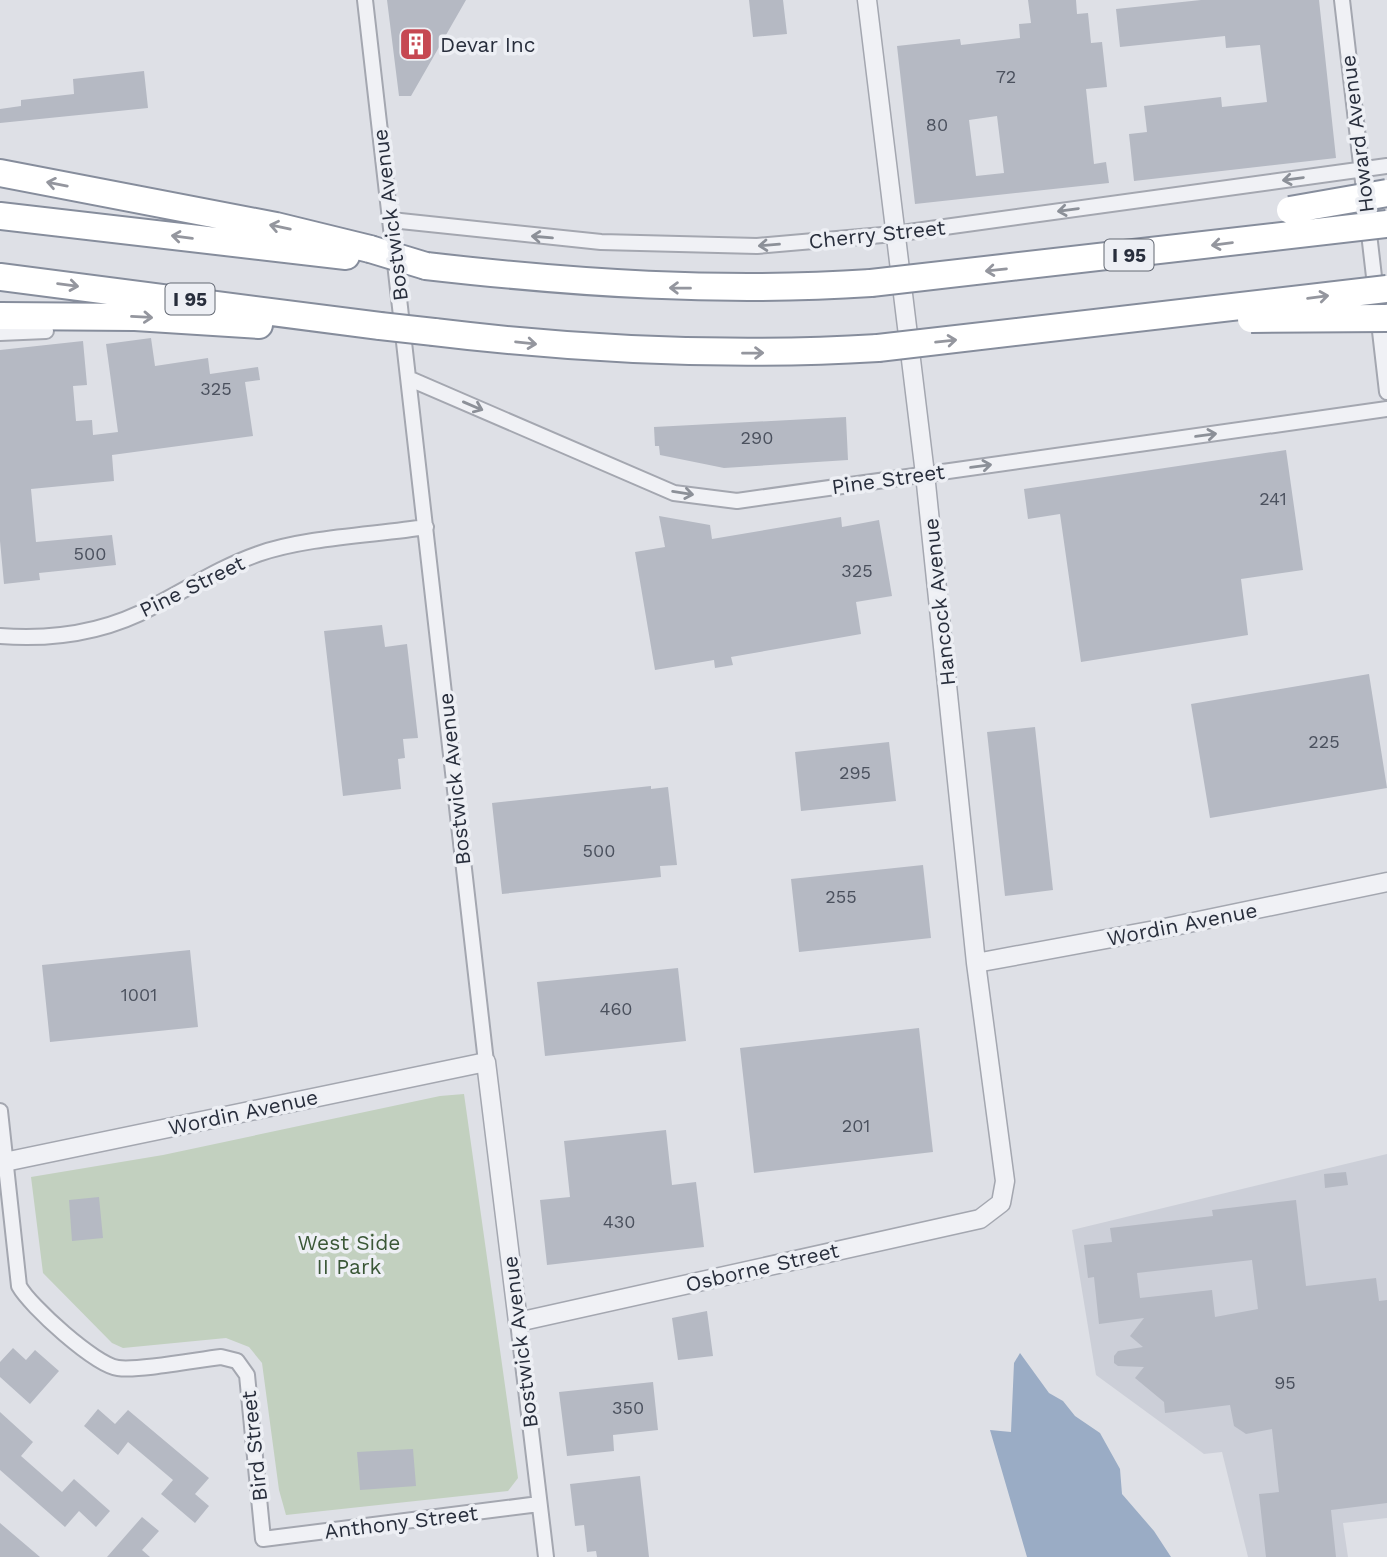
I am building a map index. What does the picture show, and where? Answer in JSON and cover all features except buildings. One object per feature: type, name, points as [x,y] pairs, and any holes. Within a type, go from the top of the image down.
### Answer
[{"type":"highway","points":[[0,173],[276,226],[371,254]]},
{"type":"highway","points":[[1266,239],[1290,210],[1387,193]]},
{"type":"highway","points":[[0,216],[371,254]]},
{"type":"highway","name":"I 95","points":[[371,254],[426,265],[655,287],[773,288],[871,284],[1387,223]]},
{"type":"highway","name":"I 95","points":[[0,278],[434,332],[657,352],[777,353],[878,348],[1387,289]]},
{"type":"highway","points":[[0,316],[122,317],[248,324],[380,326]]},
{"type":"highway","points":[[1148,318],[1387,318]]},
{"type":"street","name":"Bostwick Avenue","points":[[365,0],[486,1062],[546,1557]]},
{"type":"street","name":"Hancock Avenue","points":[[867,0],[925,474],[976,963],[1005,1181],[1001,1203]]},
{"type":"street","name":"Howard Avenue","points":[[1342,0],[1387,392]]},
{"type":"street","name":"Cherry Street","points":[[391,220],[544,238],[660,245],[757,246],[894,234],[1387,166]]},
{"type":"street","points":[[0,333],[46,331]]},
{"type":"street","name":"Pine Street","points":[[410,379],[674,493],[737,501],[1387,410]]},
{"type":"street","name":"Pine Street","points":[[0,636],[52,637],[106,626],[153,607],[210,573],[262,552],[426,527]]},
{"type":"street","name":"Wordin Avenue","points":[[976,963],[1156,930],[1387,882]]},
{"type":"street","name":"Wordin Avenue","points":[[3,1163],[486,1062]]},
{"type":"street","name":"Bird Street","points":[[0,1111],[3,1163],[19,1286],[27,1300],[74,1341],[117,1368],[221,1357],[237,1362],[247,1375],[263,1539]]},
{"type":"street","name":"Osborne Street","points":[[518,1322],[980,1219],[1001,1203]]},
{"type":"street","name":"Anthony Street","points":[[263,1539],[539,1504]]},
{"type":"shaded area","points":[[1387,1154],[1387,1518],[1343,1523],[1348,1557],[1248,1557],[1222,1452],[1204,1454],[1096,1375],[1072,1230]]},
{"type":"green space","name":"West Side II Park","points":[[464,1094],[518,1478],[508,1491],[286,1515],[279,1490],[262,1363],[249,1347],[226,1338],[123,1348],[112,1343],[43,1273],[31,1177],[163,1155],[440,1096]]},
{"type":"water","points":[[1020,1353],[1049,1393],[1063,1401],[1075,1416],[1100,1433],[1120,1469],[1122,1494],[1154,1531],[1171,1557],[1027,1557],[990,1430],[1011,1432],[1014,1363]]},
{"type":"place","name":"Devar Inc","points":[[416,44]]}]
